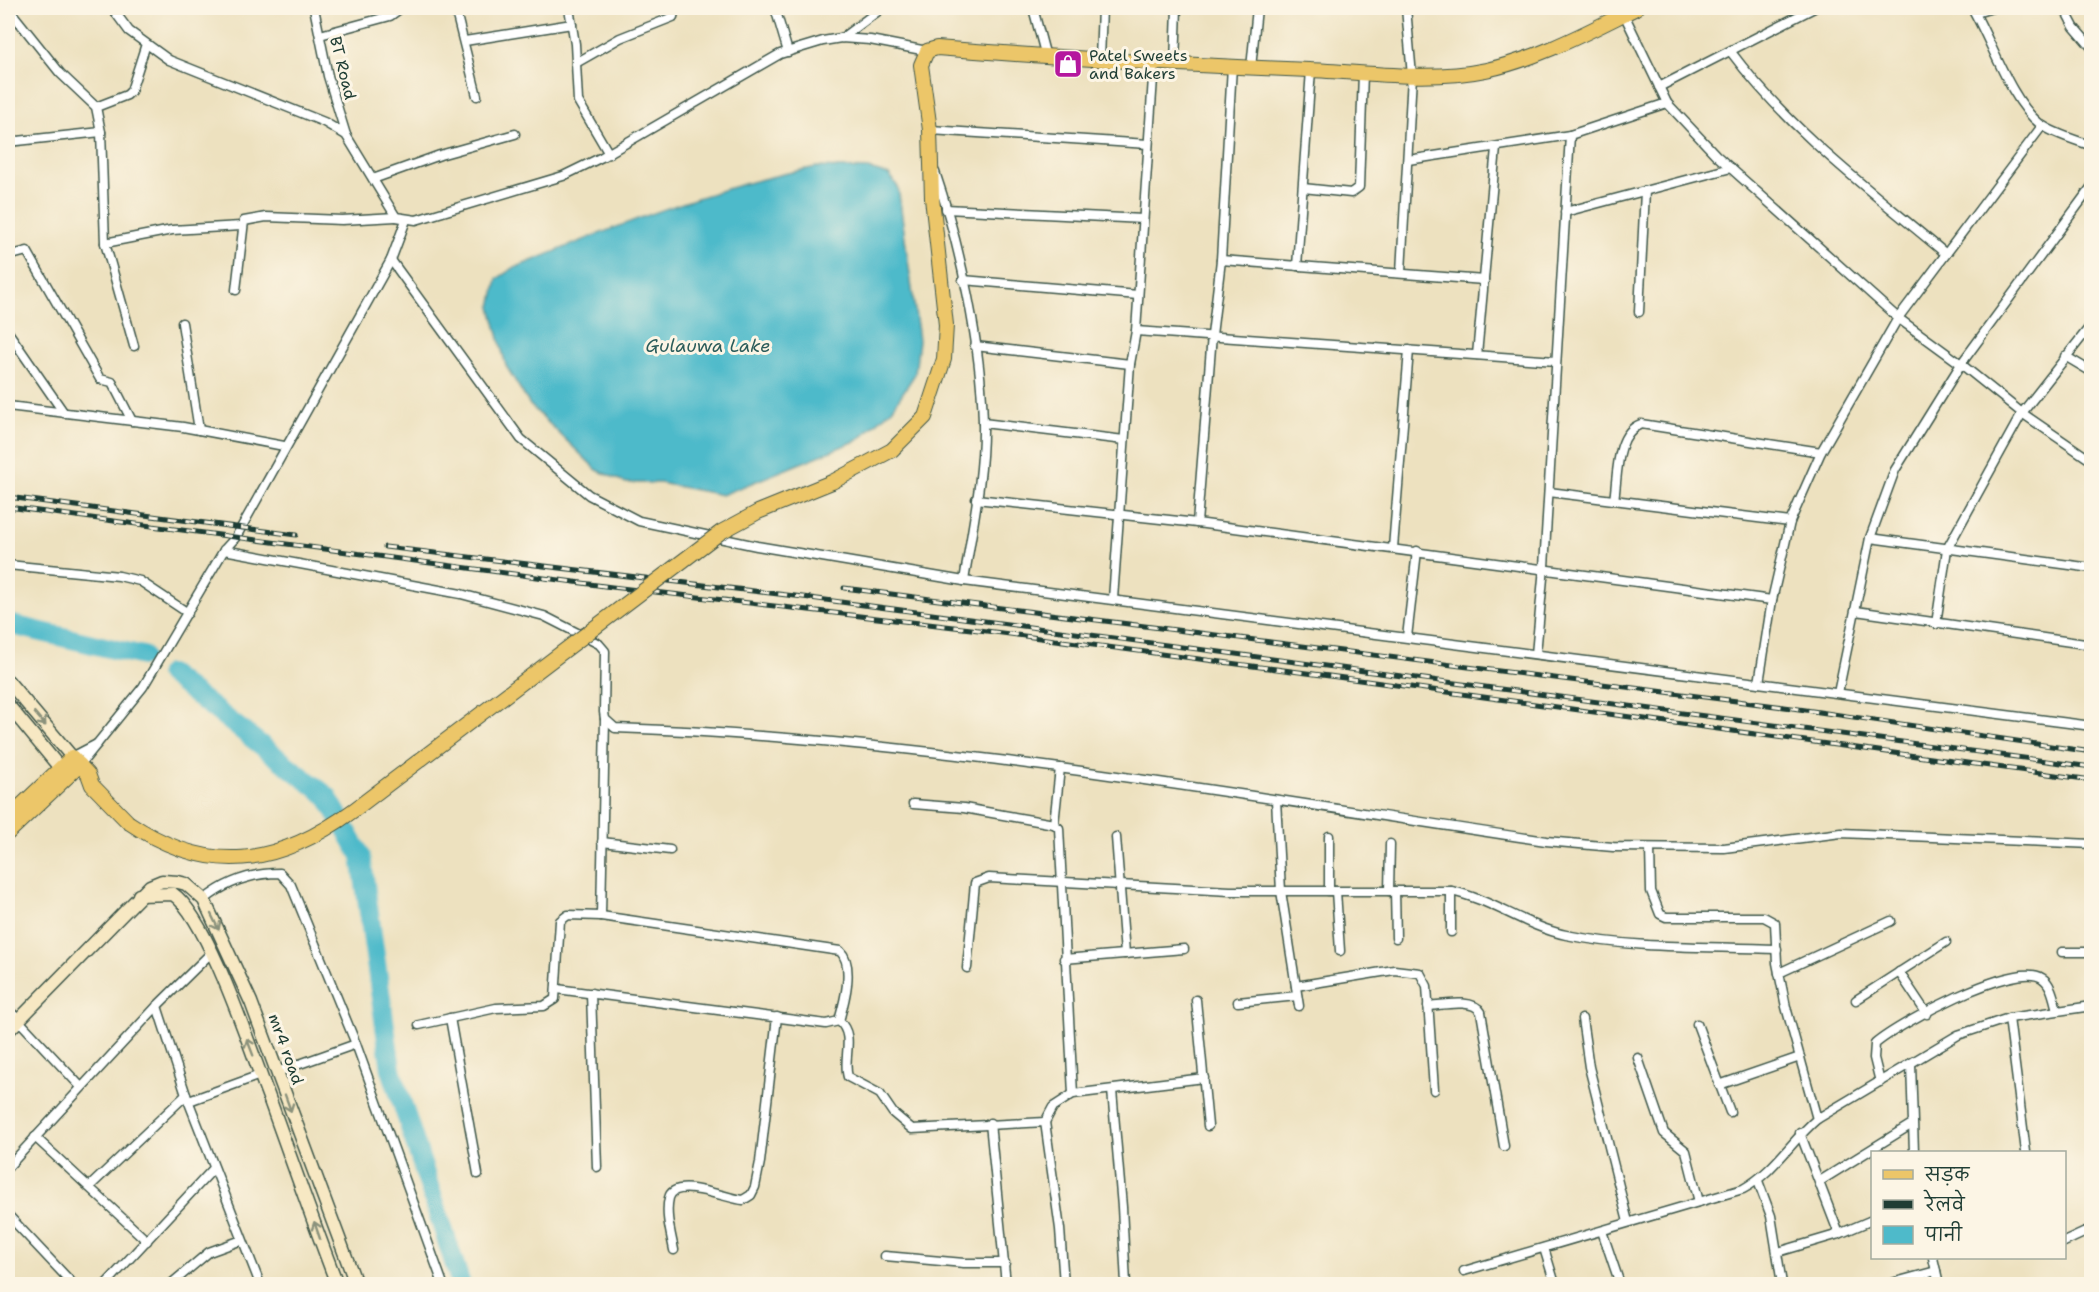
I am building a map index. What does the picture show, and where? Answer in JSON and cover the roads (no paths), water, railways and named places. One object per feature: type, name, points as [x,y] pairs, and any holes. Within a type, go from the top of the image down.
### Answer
[{"type":"main road","points":[[8,818],[76,761],[88,774],[92,785],[128,822],[147,835],[184,852],[230,858],[253,858],[308,839],[354,810],[721,532],[758,512],[832,482],[892,450],[925,417],[944,359],[946,325],[930,130],[921,65],[927,51],[936,48],[1046,57],[1412,76],[1484,71],[1514,63],[1628,9]]},
{"type":"main road","points":[[64,772],[78,783],[92,785]]},
{"type":"main road","points":[[8,833],[64,772]]},
{"type":"street","points":[[8,8],[60,73],[96,107],[101,132],[105,243],[134,346]]},
{"type":"street","points":[[115,8],[129,31],[169,60],[324,122],[346,135],[396,217]]},
{"type":"street","name":"BT Road","points":[[314,8],[328,76],[346,135]]},
{"type":"street","points":[[320,34],[390,16],[401,8]]},
{"type":"street","points":[[455,8],[477,96]]},
{"type":"street","points":[[569,8],[578,101],[609,154]]},
{"type":"street","points":[[576,63],[620,38],[673,17],[675,8]]},
{"type":"street","points":[[775,8],[788,52]]},
{"type":"street","points":[[841,38],[882,8]]},
{"type":"street","points":[[1033,8],[1046,57]]},
{"type":"street","points":[[1100,59],[1102,8]]},
{"type":"street","points":[[1175,64],[1177,8]]},
{"type":"street","points":[[1251,68],[1257,8]]},
{"type":"street","points":[[1401,272],[1412,76],[1406,8]]},
{"type":"street","points":[[1659,87],[1814,8]]},
{"type":"street","points":[[1992,8],[1974,10],[2024,106],[2042,126],[2091,146]]},
{"type":"street","points":[[2064,8],[2074,27],[2091,48]]},
{"type":"street","points":[[1628,9],[1667,104],[1731,168],[1898,318],[2022,413],[2091,461]]},
{"type":"street","points":[[465,41],[572,24]]},
{"type":"street","points":[[236,290],[241,226],[244,221],[252,218],[342,220],[396,217],[416,220],[563,176],[609,154],[788,52],[841,38],[870,40],[927,51]]},
{"type":"street","points":[[96,107],[127,95],[131,91],[146,44]]},
{"type":"street","points":[[1731,52],[1751,80],[1794,123],[1946,254]]},
{"type":"street","points":[[1113,599],[1130,364],[1136,331],[1154,63]]},
{"type":"street","points":[[1197,523],[1212,335],[1221,260],[1232,66]]},
{"type":"street","points":[[1298,266],[1311,70]]},
{"type":"street","points":[[1303,188],[1351,193],[1359,187],[1363,73]]},
{"type":"street","points":[[1408,160],[1570,135],[1667,104]]},
{"type":"street","points":[[1760,683],[1772,600],[1790,522],[1821,452],[1898,318],[2042,126]]},
{"type":"street","points":[[930,130],[1148,144]]},
{"type":"street","points":[[8,142],[101,132]]},
{"type":"street","points":[[373,179],[440,156],[515,135]]},
{"type":"street","points":[[1536,654],[1549,492],[1570,135]]},
{"type":"street","points":[[1477,355],[1496,148]]},
{"type":"street","points":[[931,160],[946,209],[963,280],[975,346],[983,423],[976,499],[964,581]]},
{"type":"street","points":[[1565,212],[1731,168]]},
{"type":"street","points":[[1838,693],[1870,538],[1895,470],[1961,364],[2091,186]]},
{"type":"street","points":[[1639,312],[1645,191]]},
{"type":"street","points":[[946,209],[1143,219]]},
{"type":"street","points":[[8,681],[76,761],[90,755],[143,687],[224,550],[236,537],[284,446],[391,260],[406,220]]},
{"type":"street","points":[[105,243],[172,230],[241,226]]},
{"type":"street","points":[[8,256],[27,251],[100,379],[112,382],[132,421]]},
{"type":"street","points":[[391,260],[521,438],[589,495],[639,521],[757,546],[964,581],[2091,726]]},
{"type":"street","points":[[1221,260],[1484,280]]},
{"type":"street","points":[[963,280],[1138,295]]},
{"type":"street","points":[[182,323],[199,430]]},
{"type":"street","points":[[1936,624],[1947,549],[2022,413],[2091,324]]},
{"type":"street","points":[[1136,331],[1556,361]]},
{"type":"street","points":[[8,332],[64,413]]},
{"type":"street","points":[[975,346],[1130,364]]},
{"type":"street","points":[[1393,548],[1409,350]]},
{"type":"street","points":[[2065,356],[2091,372]]},
{"type":"street","points":[[8,406],[199,430],[284,446]]},
{"type":"street","points":[[983,423],[1124,440]]},
{"type":"street","points":[[1614,500],[1623,442],[1633,427],[1641,424],[1821,452]]},
{"type":"street","points":[[1549,492],[1790,522]]},
{"type":"street","points":[[976,499],[1119,513],[1544,567],[1772,600]]},
{"type":"street","points":[[1870,538],[2091,568]]},
{"type":"street","points":[[224,550],[461,594],[544,616],[599,644],[605,651],[602,916]]},
{"type":"street","points":[[1407,638],[1417,551]]},
{"type":"street","points":[[8,565],[120,576],[140,581],[188,613]]},
{"type":"street","points":[[1856,611],[2091,645]]},
{"type":"street","points":[[8,705],[64,772]]},
{"type":"street","points":[[605,718],[615,728],[708,731],[830,740],[1060,768],[1546,841],[1650,848],[1724,848],[1841,833],[2091,844]]},
{"type":"street","points":[[1060,768],[1054,824],[1060,832],[1060,881],[1073,1094]]},
{"type":"street","points":[[1276,800],[1281,891],[1299,1006]]},
{"type":"street","points":[[913,804],[964,808],[1054,824]]},
{"type":"street","points":[[1329,836],[1340,951]]},
{"type":"street","points":[[1116,837],[1125,954]]},
{"type":"street","points":[[602,842],[670,850]]},
{"type":"street","points":[[1390,844],[1396,938]]},
{"type":"street","points":[[1650,848],[1651,891],[1660,914],[1666,917],[1771,919],[1777,928],[1779,973],[1817,1119]]},
{"type":"street","points":[[204,900],[224,885],[236,880],[265,873],[280,873],[285,877],[301,906],[356,1044],[443,1284]]},
{"type":"street","points":[[967,968],[975,883],[989,878],[1120,886],[1281,891],[1451,891],[1476,898],[1535,927],[1567,935],[1659,945],[1777,949]]},
{"type":"street","name":"mr4 road","points":[[8,1031],[139,895],[150,886],[162,881],[186,884],[204,900],[251,1002],[356,1284]]},
{"type":"street","points":[[1451,891],[1451,932]]},
{"type":"street","name":"mr4 road","points":[[139,895],[166,892],[180,899],[196,920],[260,1075],[337,1284]]},
{"type":"street","points":[[419,1025],[496,1008],[551,1004],[557,989],[560,921],[568,915],[602,916],[840,951],[848,961],[840,1021],[848,1035],[846,1069],[848,1077],[880,1094],[893,1113],[912,1129],[990,1123],[1045,1122]]},
{"type":"street","points":[[1779,973],[1891,921]]},
{"type":"street","points":[[1856,1000],[1946,942]]},
{"type":"street","points":[[1064,959],[1184,949]]},
{"type":"street","points":[[2062,952],[2091,952]]},
{"type":"street","points":[[8,1167],[157,1006],[211,953]]},
{"type":"street","points":[[1296,986],[1371,973],[1412,970],[1424,979],[1434,1090]]},
{"type":"street","points":[[1899,972],[1928,1014]]},
{"type":"street","points":[[1880,1082],[1874,1058],[1875,1044],[1986,983],[2022,973],[2035,975],[2047,982],[2057,1010]]},
{"type":"street","points":[[557,989],[826,1024],[840,1021]]},
{"type":"street","points":[[591,993],[597,1167]]},
{"type":"street","points":[[1238,1002],[1297,996]]},
{"type":"street","points":[[1196,1000],[1208,1126]]},
{"type":"street","points":[[1428,1006],[1471,1005],[1478,1007],[1481,1012],[1504,1146]]},
{"type":"street","points":[[157,1006],[188,1098],[260,1284]]},
{"type":"street","points":[[1464,1271],[1743,1189],[1758,1181],[1800,1134],[1817,1119],[1958,1035],[2009,1018],[2091,1006]]},
{"type":"street","points":[[8,1010],[81,1088]]},
{"type":"street","points":[[674,1250],[669,1217],[669,1198],[672,1192],[676,1189],[695,1189],[743,1200],[751,1195],[755,1187],[777,1017]]},
{"type":"street","points":[[450,1018],[478,1174]]},
{"type":"street","points":[[2009,1018],[2026,1151]]},
{"type":"street","points":[[1582,1019],[1589,1067],[1628,1222]]},
{"type":"street","points":[[1697,1024],[1730,1112]]},
{"type":"street","points":[[277,1072],[356,1044]]},
{"type":"street","points":[[1719,1085],[1800,1057]]},
{"type":"street","points":[[1638,1058],[1664,1133],[1668,1139],[1682,1146],[1686,1151],[1699,1202]]},
{"type":"street","points":[[1911,1064],[1914,1151]]},
{"type":"street","points":[[89,1187],[188,1098],[260,1075]]},
{"type":"street","points":[[1064,1284],[1060,1229],[1045,1122],[1053,1107],[1073,1094],[1204,1077]]},
{"type":"street","points":[[1112,1090],[1126,1284]]},
{"type":"street","points":[[990,1123],[1006,1284]]},
{"type":"street","points":[[1820,1181],[1912,1124]]},
{"type":"street","points":[[1800,1134],[1839,1234]]},
{"type":"street","points":[[35,1137],[147,1241]]},
{"type":"street","points":[[106,1284],[214,1168]]},
{"type":"street","points":[[1758,1181],[1771,1216],[1782,1284]]},
{"type":"street","points":[[8,1215],[73,1284]]},
{"type":"street","points":[[1778,1252],[1839,1234],[1871,1220]]},
{"type":"street","points":[[2066,1241],[2091,1229]]},
{"type":"street","points":[[1602,1231],[1620,1284]]},
{"type":"street","points":[[171,1284],[209,1252],[242,1240]]},
{"type":"street","points":[[1544,1248],[1555,1284]]},
{"type":"street","points":[[885,1256],[964,1263],[1005,1263]]},
{"type":"street","points":[[1933,1259],[1939,1284]]},
{"type":"street","points":[[1888,1284],[1936,1271]]},
{"type":"water","name":"Gulauwa Lake","points":[[817,167],[869,169],[889,175],[898,187],[919,340],[915,374],[893,408],[858,440],[722,495],[660,483],[626,483],[597,470],[530,405],[506,366],[491,307],[497,279],[512,269],[662,210],[777,175]]},
{"type":"waterway","points":[[8,624],[143,656]]},
{"type":"waterway","points":[[169,674],[327,796],[361,856],[391,1069],[461,1284]]},
{"type":"railway","points":[[8,497],[296,535]]},
{"type":"railway","points":[[8,507],[612,587],[971,629],[2092,780]]},
{"type":"railway","points":[[385,547],[795,596],[2092,767]]},
{"type":"railway","points":[[844,588],[1792,708],[2092,752]]},
{"type":"place","name":"Patel Sweets and Bakers","points":[[1068,64]]}]
